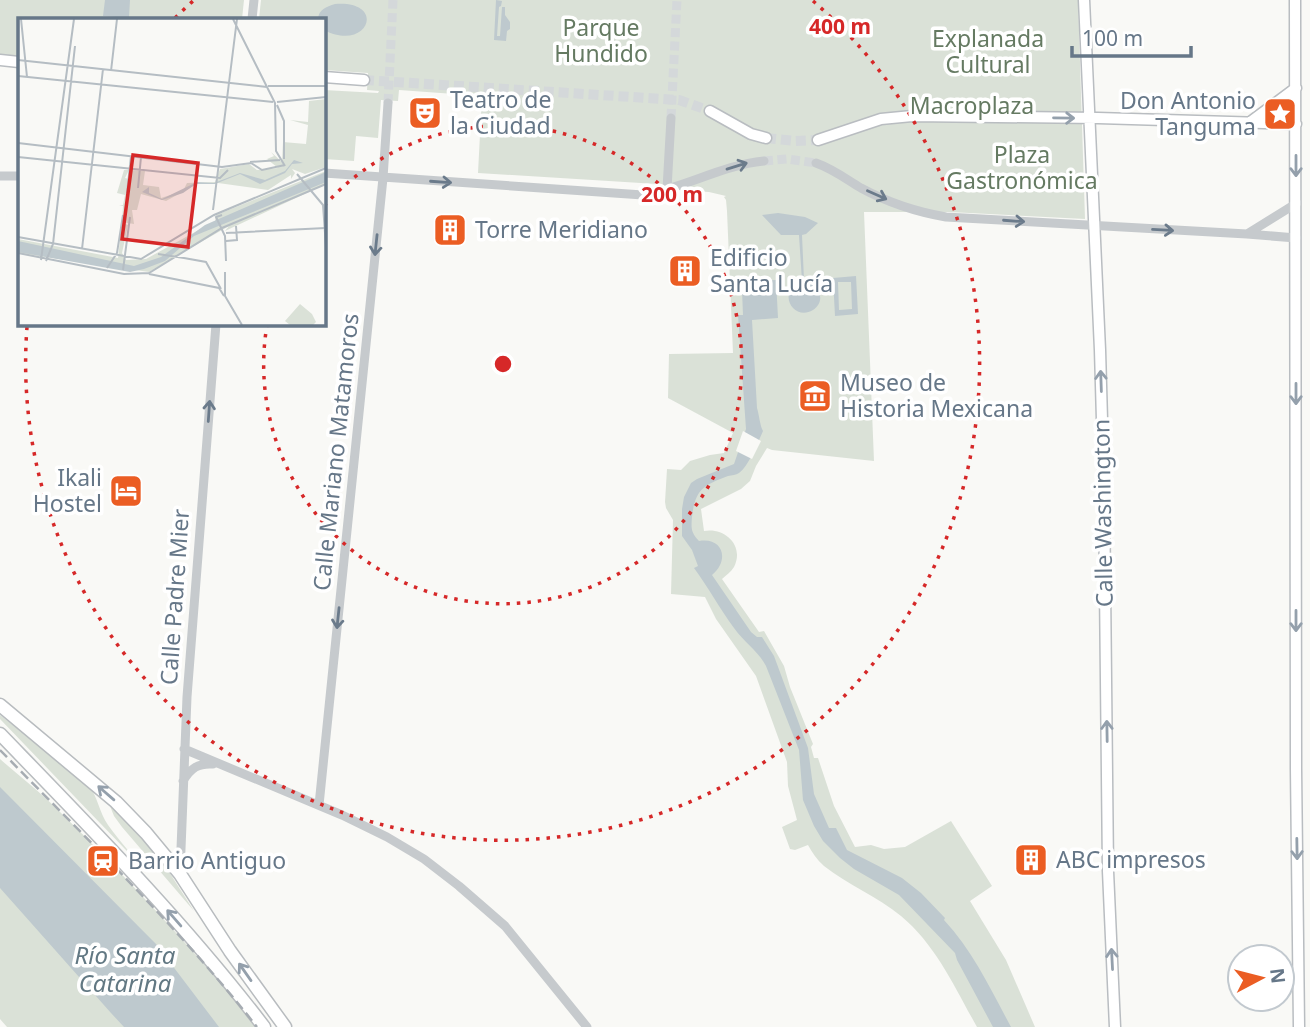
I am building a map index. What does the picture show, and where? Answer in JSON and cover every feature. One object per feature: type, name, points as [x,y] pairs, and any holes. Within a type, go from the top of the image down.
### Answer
[{"type":"highway","points":[[0,705],[116,802],[146,833],[180,874],[230,951],[285,1027]]},
{"type":"highway","points":[[0,734],[172,915],[264,1027]]},
{"type":"main road","name":"Calle Washington","points":[[1084,0],[1100,350],[1108,871],[1115,1027]]},
{"type":"main road","points":[[1295,0],[1299,1027]]},
{"type":"main road","points":[[0,60],[18,62]]},
{"type":"main road","points":[[326,78],[364,80]]},
{"type":"main road","points":[[1249,122],[1296,89]]},
{"type":"main road","points":[[710,111],[751,134],[766,138]]},
{"type":"main road","points":[[818,140],[881,119],[946,116],[1296,124]]},
{"type":"street","points":[[252,18],[254,0]]},
{"type":"street","name":"Calle Mariano Matamoros","points":[[319,805],[383,177],[388,103]]},
{"type":"street","points":[[667,189],[671,118]]},
{"type":"street","points":[[326,173],[643,195],[737,165],[764,161]]},
{"type":"street","points":[[816,163],[828,167],[861,188],[920,212],[946,217],[1296,238]]},
{"type":"street","points":[[0,176],[18,176]]},
{"type":"street","points":[[1247,234],[1297,203]]},
{"type":"street","name":"Calle Padre Mier","points":[[180,874],[184,749],[216,326]]},
{"type":"street","points":[[184,749],[319,805],[405,847],[459,886],[505,926],[587,1027]]},
{"type":"street","points":[[183,781],[192,769],[199,765],[222,765]]},
{"type":"green space","points":[[0,0],[244,0],[242,18],[18,18],[18,56],[0,55]]},
{"type":"green space","name":"Macroplaza","points":[[261,0],[1078,0],[1085,219],[950,212],[864,212],[874,461],[767,448],[750,481],[741,489],[701,509],[704,531],[719,532],[731,539],[735,545],[737,559],[734,567],[722,579],[759,632],[764,631],[784,666],[813,744],[811,747],[814,758],[818,758],[834,806],[855,847],[905,847],[951,821],[992,886],[970,901],[1006,960],[1035,1027],[977,1027],[944,968],[913,927],[892,909],[824,866],[808,845],[790,849],[782,827],[797,820],[788,786],[787,762],[756,676],[716,619],[705,597],[671,594],[673,520],[665,502],[667,469],[681,470],[690,461],[724,453],[733,433],[668,398],[669,354],[733,353],[726,196],[677,190],[657,184],[478,173],[482,96],[399,90],[398,101],[381,100],[378,138],[356,136],[354,161],[326,159],[326,90],[379,91],[367,90],[368,73],[326,70],[326,18],[259,18]]},
{"type":"green space","points":[[0,715],[88,784],[108,825],[149,874],[0,719]]},
{"type":"green space","points":[[0,759],[50,802],[109,861],[258,1027],[7,1027],[0,1019]]},
{"type":"green space","points":[[110,806],[129,821],[164,864],[194,911],[122,827]]},
{"type":"water","points":[[105,0],[130,0],[129,18],[103,16]]},
{"type":"water","points":[[496,0],[502,1],[499,7],[497,36],[500,36],[502,7],[505,7],[505,15],[510,22],[506,41],[494,40]]},
{"type":"water","points":[[335,4],[352,5],[362,10],[366,24],[361,31],[352,35],[339,35],[326,31],[326,18],[318,18],[324,9]]},
{"type":"water","points":[[778,213],[805,217],[818,223],[802,235],[804,280],[817,288],[820,297],[817,306],[806,313],[794,309],[789,298],[794,286],[802,281],[799,235],[781,235],[762,215]]},
{"type":"water","points":[[856,276],[858,314],[835,316],[833,278]],"holes":[[[838,282],[851,282],[852,309],[839,310]]]},
{"type":"water","points":[[776,280],[778,318],[752,320],[757,408],[763,431],[743,470],[713,482],[698,494],[693,508],[692,530],[699,541],[718,546],[721,563],[712,575],[751,632],[762,637],[774,656],[808,748],[814,794],[829,828],[836,828],[847,850],[902,878],[945,918],[981,971],[1011,1027],[993,1027],[955,953],[899,895],[854,869],[823,841],[803,800],[799,750],[766,666],[734,628],[694,568],[698,566],[692,550],[682,536],[684,497],[691,483],[734,464],[746,429],[738,315],[743,315],[742,290],[752,290],[752,281]]},
{"type":"water","name":"Río Santa Catarina","points":[[0,787],[156,944],[219,1027],[124,1027],[111,1013],[0,888]]},
{"type":"pier","points":[[743,431],[761,441],[752,459],[736,451]]},
{"type":"tunnel","points":[[388,103],[393,0]]},
{"type":"tunnel","points":[[671,118],[677,0]]},
{"type":"tunnel","points":[[364,80],[679,100],[710,111]]},
{"type":"tunnel","points":[[766,138],[818,140]]},
{"type":"tunnel","points":[[764,161],[787,159],[816,163]]},
{"type":"railway","points":[[0,750],[165,920],[257,1027]]},
{"type":"place","name":"Teatro de la Ciudad","points":[[425,113]]},
{"type":"place","name":"Don Antonio Tanguma","points":[[1280,114]]},
{"type":"place","name":"Torre Meridiano","points":[[450,230]]},
{"type":"place","name":"Edificio Santa Lucía","points":[[685,271]]},
{"type":"place","name":"Museo de Historia Mexicana","points":[[815,396]]},
{"type":"place","name":"Ikali Hostel","points":[[126,491]]},
{"type":"place","name":"ABC impresos","points":[[1031,860]]},
{"type":"place","name":"Barrio Antiguo","points":[[103,861]]},
{"type":"park label","name":"Parque Hundido","points":[[601,41]]},
{"type":"park label","name":"Explanada Cultural","points":[[988,52]]},
{"type":"park label","name":"Plaza Gastronómica","points":[[1022,168]]}]
